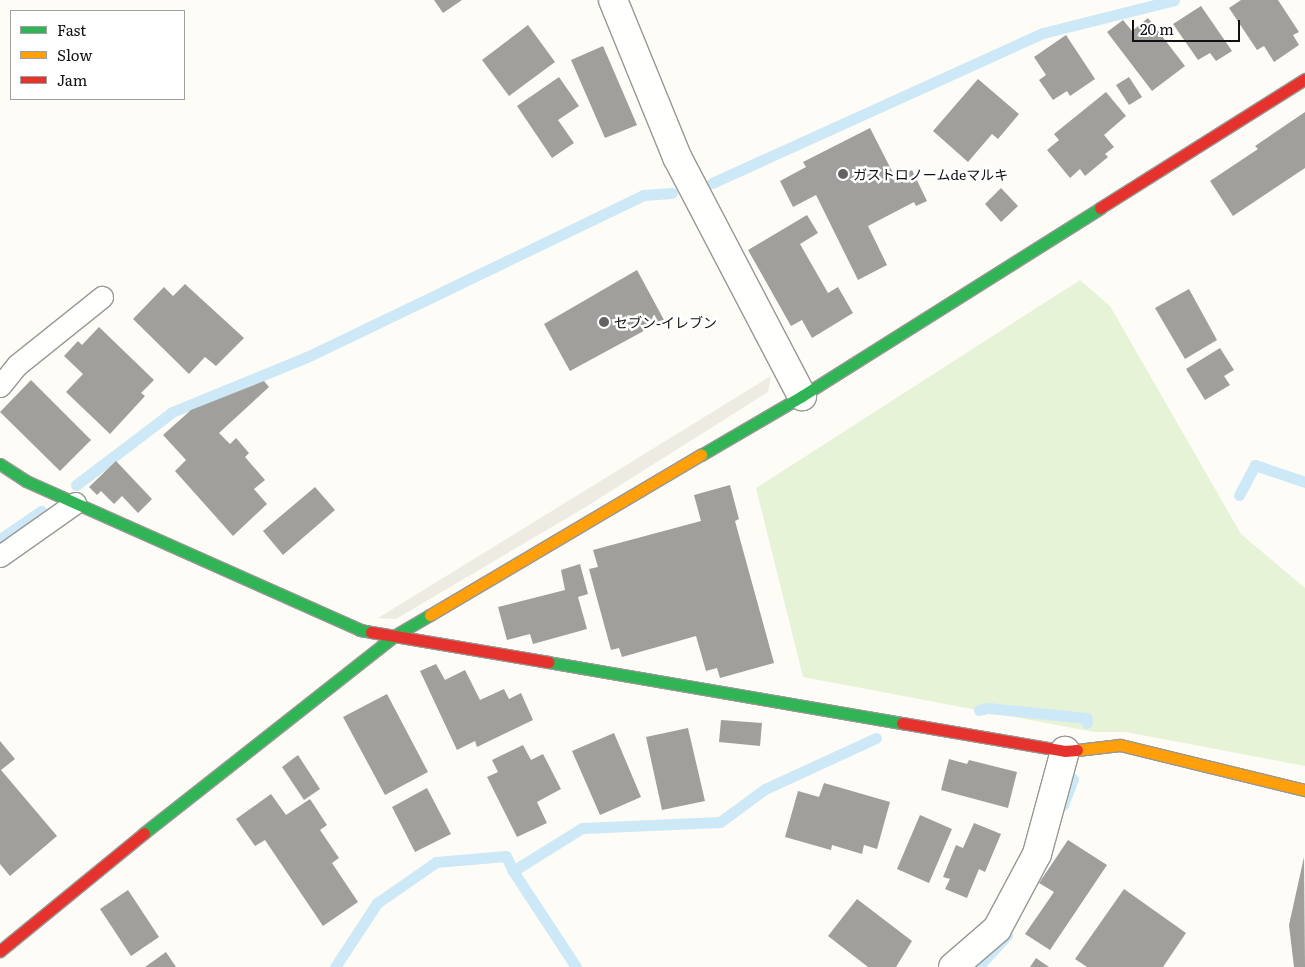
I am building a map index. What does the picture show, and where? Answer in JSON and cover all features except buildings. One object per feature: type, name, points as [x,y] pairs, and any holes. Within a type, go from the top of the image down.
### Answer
[{"type":"street","points":[[613,0],[677,157],[802,396]]},
{"type":"street","points":[[0,951],[155,824],[394,636],[802,396],[1305,79]]},
{"type":"street","points":[[0,464],[26,481],[360,630],[1065,751],[1120,745],[1305,790]]},
{"type":"street","points":[[953,967],[997,929],[1037,854],[1065,751]]},
{"type":"lane","points":[[0,386],[18,365],[102,297]]},
{"type":"lane","points":[[0,556],[75,503]]},
{"type":"green space","points":[[1080,280],[1110,306],[1241,534],[1305,588],[1305,766],[1126,732],[1094,732],[803,677],[756,488]]},
{"type":"shaded area","points":[[771,376],[768,392],[584,508],[396,619],[378,618]]},
{"type":"waterway","points":[[712,183],[1043,33],[1174,0]]},
{"type":"waterway","points":[[76,485],[172,412],[307,357],[643,195],[672,193]]},
{"type":"waterway","points":[[1239,495],[1255,465],[1305,482]]},
{"type":"waterway","points":[[0,539],[41,511]]},
{"type":"waterway","points":[[979,710],[988,708],[1086,718],[1087,723]]},
{"type":"waterway","points":[[335,967],[377,903],[436,862],[506,856],[513,871],[582,828],[720,822],[765,789],[876,738]]},
{"type":"waterway","points":[[1063,805],[1073,779]]},
{"type":"waterway","points":[[513,871],[576,967]]},
{"type":"waterway","points":[[978,967],[1007,935]]},
{"type":"traffic: fast","points":[[701,455],[802,396],[1100,208]]},
{"type":"traffic: fast","points":[[0,464],[26,481],[360,630],[371,632]]},
{"type":"traffic: fast","points":[[144,833],[394,636],[430,615]]},
{"type":"traffic: fast","points":[[548,662],[902,723]]},
{"type":"traffic: slow","points":[[430,615],[701,455]]},
{"type":"traffic: slow","points":[[1077,750],[1120,745],[1305,790]]},
{"type":"traffic: jam","points":[[1100,208],[1305,79]]},
{"type":"traffic: jam","points":[[371,632],[548,662]]},
{"type":"traffic: jam","points":[[902,723],[1065,751],[1077,750]]},
{"type":"traffic: jam","points":[[0,951],[144,833]]},
{"type":"place","name":"ガストロノームdeマルキ","points":[[843,174]]},
{"type":"place","name":"セブン-イレブン","points":[[604,322]]}]
